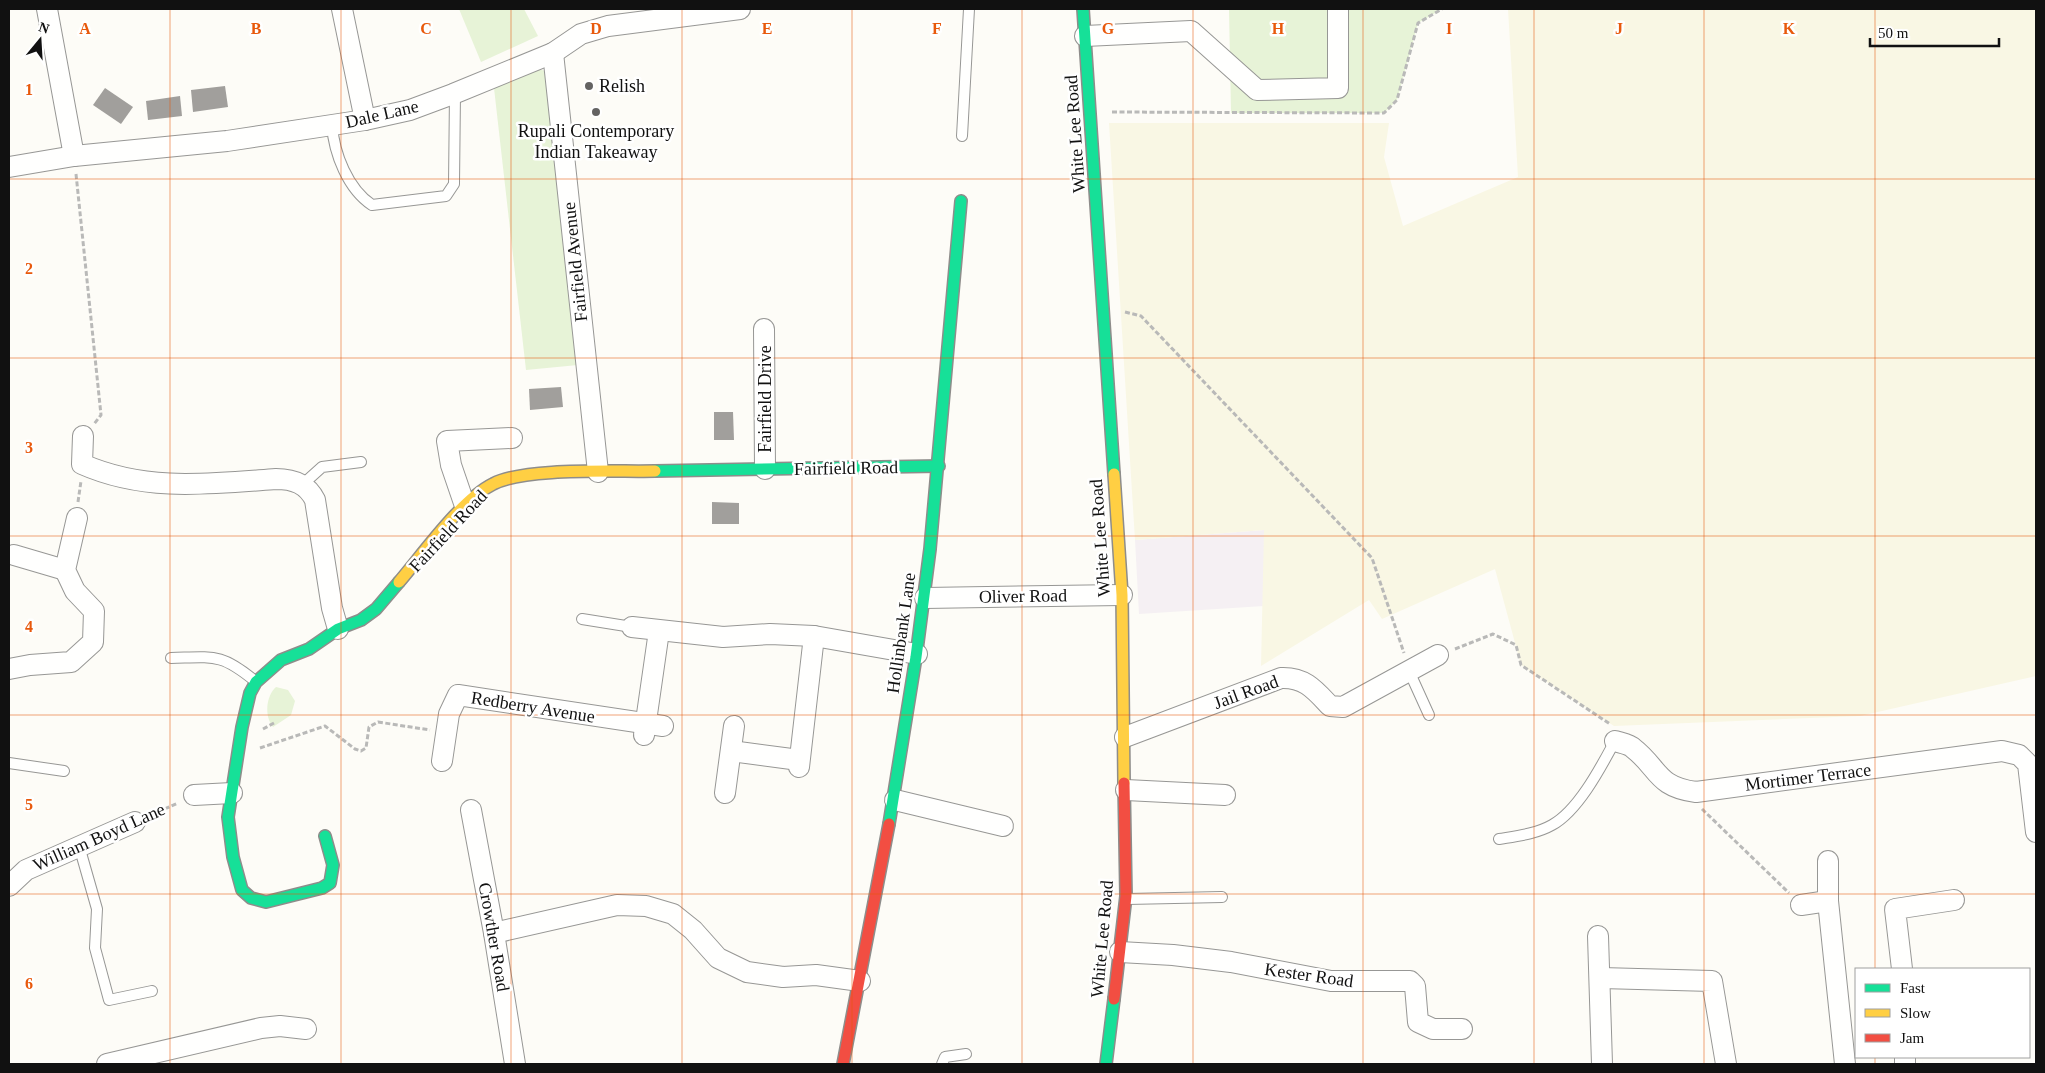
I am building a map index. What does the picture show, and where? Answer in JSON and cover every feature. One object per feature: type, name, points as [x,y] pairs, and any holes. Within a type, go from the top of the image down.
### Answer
[{"type":"street","points":[[47,9],[74,156]]},
{"type":"street","points":[[342,9],[365,120]]},
{"type":"street","name":"Dale Lane","points":[[9,167],[74,156],[227,141],[365,120],[410,110],[455,93],[552,53],[581,34],[608,26],[716,10],[740,9]]},
{"type":"street","name":"White Lee Road","points":[[1083,9],[1122,595],[1126,899],[1106,1064]]},
{"type":"street","points":[[1085,36],[1191,31],[1257,90],[1338,88],[1338,9]]},
{"type":"street","name":"Fairfield Avenue","points":[[552,53],[598,472]]},
{"type":"street","name":"Hollinbank Lane","points":[[843,1064],[895,800],[917,654],[939,466],[961,201]]},
{"type":"street","name":"Fairfield Drive","points":[[764,329],[765,469]]},
{"type":"street","points":[[84,436],[82,464],[107,475],[182,486],[276,479],[290,479],[302,484],[315,500],[332,608],[338,629]]},
{"type":"street","points":[[465,506],[452,465],[447,441],[512,438]]},
{"type":"street","name":"Fairfield Road","points":[[325,836],[333,865],[330,883],[322,888],[266,902],[250,898],[242,890],[233,857],[228,817],[246,707],[256,682],[282,660],[309,649],[338,629],[361,620],[376,609],[465,506],[491,484],[520,476],[598,472],[939,466]]},
{"type":"street","points":[[9,669],[30,665],[72,662],[93,642],[94,610],[75,591],[65,570],[77,518]]},
{"type":"street","points":[[14,555],[65,570]]},
{"type":"street","name":"Oliver Road","points":[[924,598],[1122,595]]},
{"type":"street","points":[[632,627],[660,632],[723,637],[770,634],[814,636],[917,654]]},
{"type":"street","name":"Redberry Avenue","points":[[442,761],[450,714],[458,695],[651,729],[660,632]]},
{"type":"street","points":[[731,751],[799,763],[814,636]]},
{"type":"street","name":"Jail Road","points":[[1125,737],[1281,678],[1302,680],[1313,687],[1330,706],[1334,708],[1343,707],[1407,664],[1438,655]]},
{"type":"street","points":[[725,793],[734,726]]},
{"type":"street","name":"Mortimer Terrace","points":[[1615,741],[1632,746],[1663,781],[1681,790],[1696,792],[2002,751],[2019,755],[2028,764],[2036,832]]},
{"type":"street","points":[[1126,790],[1226,795]]},
{"type":"street","points":[[194,795],[232,793]]},
{"type":"street","points":[[895,800],[1003,826]]},
{"type":"street","name":"Crowther Road","points":[[471,810],[494,933],[515,1064]]},
{"type":"street","name":"William Boyd Lane","points":[[9,886],[26,870],[135,822]]},
{"type":"street","points":[[1828,861],[1828,901],[1845,1064]]},
{"type":"street","points":[[1902,968],[1895,909],[1954,900]]},
{"type":"street","points":[[1801,905],[1828,901]]},
{"type":"street","points":[[494,933],[617,906],[646,906],[672,914],[693,930],[718,958],[747,972],[783,977],[816,975],[860,981]]},
{"type":"street","points":[[1598,936],[1601,978],[1602,1064]]},
{"type":"street","name":"Kester Road","points":[[1120,952],[1173,955],[1231,962],[1331,981],[1410,981],[1414,986],[1418,1022],[1433,1028],[1462,1029]]},
{"type":"street","points":[[1601,978],[1712,981],[1726,1064]]},
{"type":"street","points":[[107,1064],[261,1028],[280,1026],[306,1029]]},
{"type":"lane","points":[[962,136],[969,9]]},
{"type":"lane","points":[[332,125],[337,155],[360,197],[372,205],[446,196],[454,184],[455,93]]},
{"type":"lane","points":[[302,484],[322,467],[361,462]]},
{"type":"lane","points":[[582,620],[632,627]]},
{"type":"lane","points":[[171,658],[216,657],[225,660],[256,682]]},
{"type":"lane","points":[[1407,664],[1429,715]]},
{"type":"lane","points":[[1500,839],[1540,831],[1554,824],[1591,784],[1615,741]]},
{"type":"lane","points":[[9,763],[64,771]]},
{"type":"lane","points":[[79,846],[97,909],[96,948],[109,1000],[152,991]]},
{"type":"lane","points":[[1126,899],[1222,897]]},
{"type":"lane","points":[[942,1064],[945,1057],[966,1054]]},
{"type":"path","points":[[74,156],[101,415],[84,436]]},
{"type":"path","points":[[1103,305],[1141,316],[1372,558],[1407,664]]},
{"type":"path","points":[[77,518],[82,464]]},
{"type":"path","points":[[1438,655],[1494,634],[1516,646],[1521,665],[1614,726],[1615,741]]},
{"type":"path","points":[[240,750],[254,750],[326,726],[355,749],[361,751],[366,748],[369,727],[378,722],[446,733]]},
{"type":"path","points":[[1681,790],[1801,905]]},
{"type":"path","name":"William Boyd Lane","points":[[135,822],[194,795]]},
{"type":"shaded area","points":[[1508,9],[2036,9],[2036,676],[1860,716],[1614,726],[1521,665],[1495,569],[1382,619],[1369,600],[1261,666],[1264,530],[1135,540],[1109,123],[1389,123],[1384,157],[1403,226],[1518,177]]},
{"type":"shaded area","points":[[1264,530],[1264,606],[1139,614],[1135,540]]},
{"type":"green space","points":[[459,9],[524,9],[538,36],[481,62]]},
{"type":"green space","points":[[1229,9],[1442,9],[1418,23],[1397,100],[1384,113],[1231,113]]},
{"type":"green space","points":[[537,69],[546,71],[578,365],[526,370],[494,88]]},
{"type":"green space","points":[[276,687],[288,690],[295,701],[291,715],[273,727],[268,717],[267,706],[270,696]]},
{"type":"building","points":[[225,86],[228,107],[193,112],[191,90]]},
{"type":"building","points":[[105,88],[133,107],[121,124],[93,105]]},
{"type":"building","points":[[180,96],[182,116],[148,120],[146,101]]},
{"type":"building","points":[[561,387],[563,407],[530,410],[529,389]]},
{"type":"building","points":[[714,412],[733,412],[734,440],[714,440]]},
{"type":"building","points":[[712,502],[739,503],[739,524],[712,524]]},
{"type":"traffic: fast","points":[[1083,9],[1114,474]]},
{"type":"traffic: fast","points":[[889,824],[916,657],[930,549],[961,201]]},
{"type":"traffic: fast","points":[[655,471],[939,466]]},
{"type":"traffic: fast","points":[[325,836],[333,865],[330,883],[322,888],[266,902],[251,898],[242,890],[233,857],[228,817],[242,727],[250,693],[256,682],[281,660],[309,649],[338,629],[361,620],[376,609],[399,582]]},
{"type":"traffic: fast","points":[[1106,1064],[1114,999]]},
{"type":"traffic: slow","points":[[399,582],[468,502],[493,484],[526,475],[548,473],[655,471]]},
{"type":"traffic: slow","points":[[1114,474],[1122,595],[1124,783]]},
{"type":"traffic: jam","points":[[1114,999],[1126,896],[1124,783]]},
{"type":"traffic: jam","points":[[843,1064],[889,824]]},
{"type":"place","name":"Relish","points":[[589,86]]},
{"type":"place","name":"Rupali Contemporary Indian Takeaway","points":[[596,112]]}]
